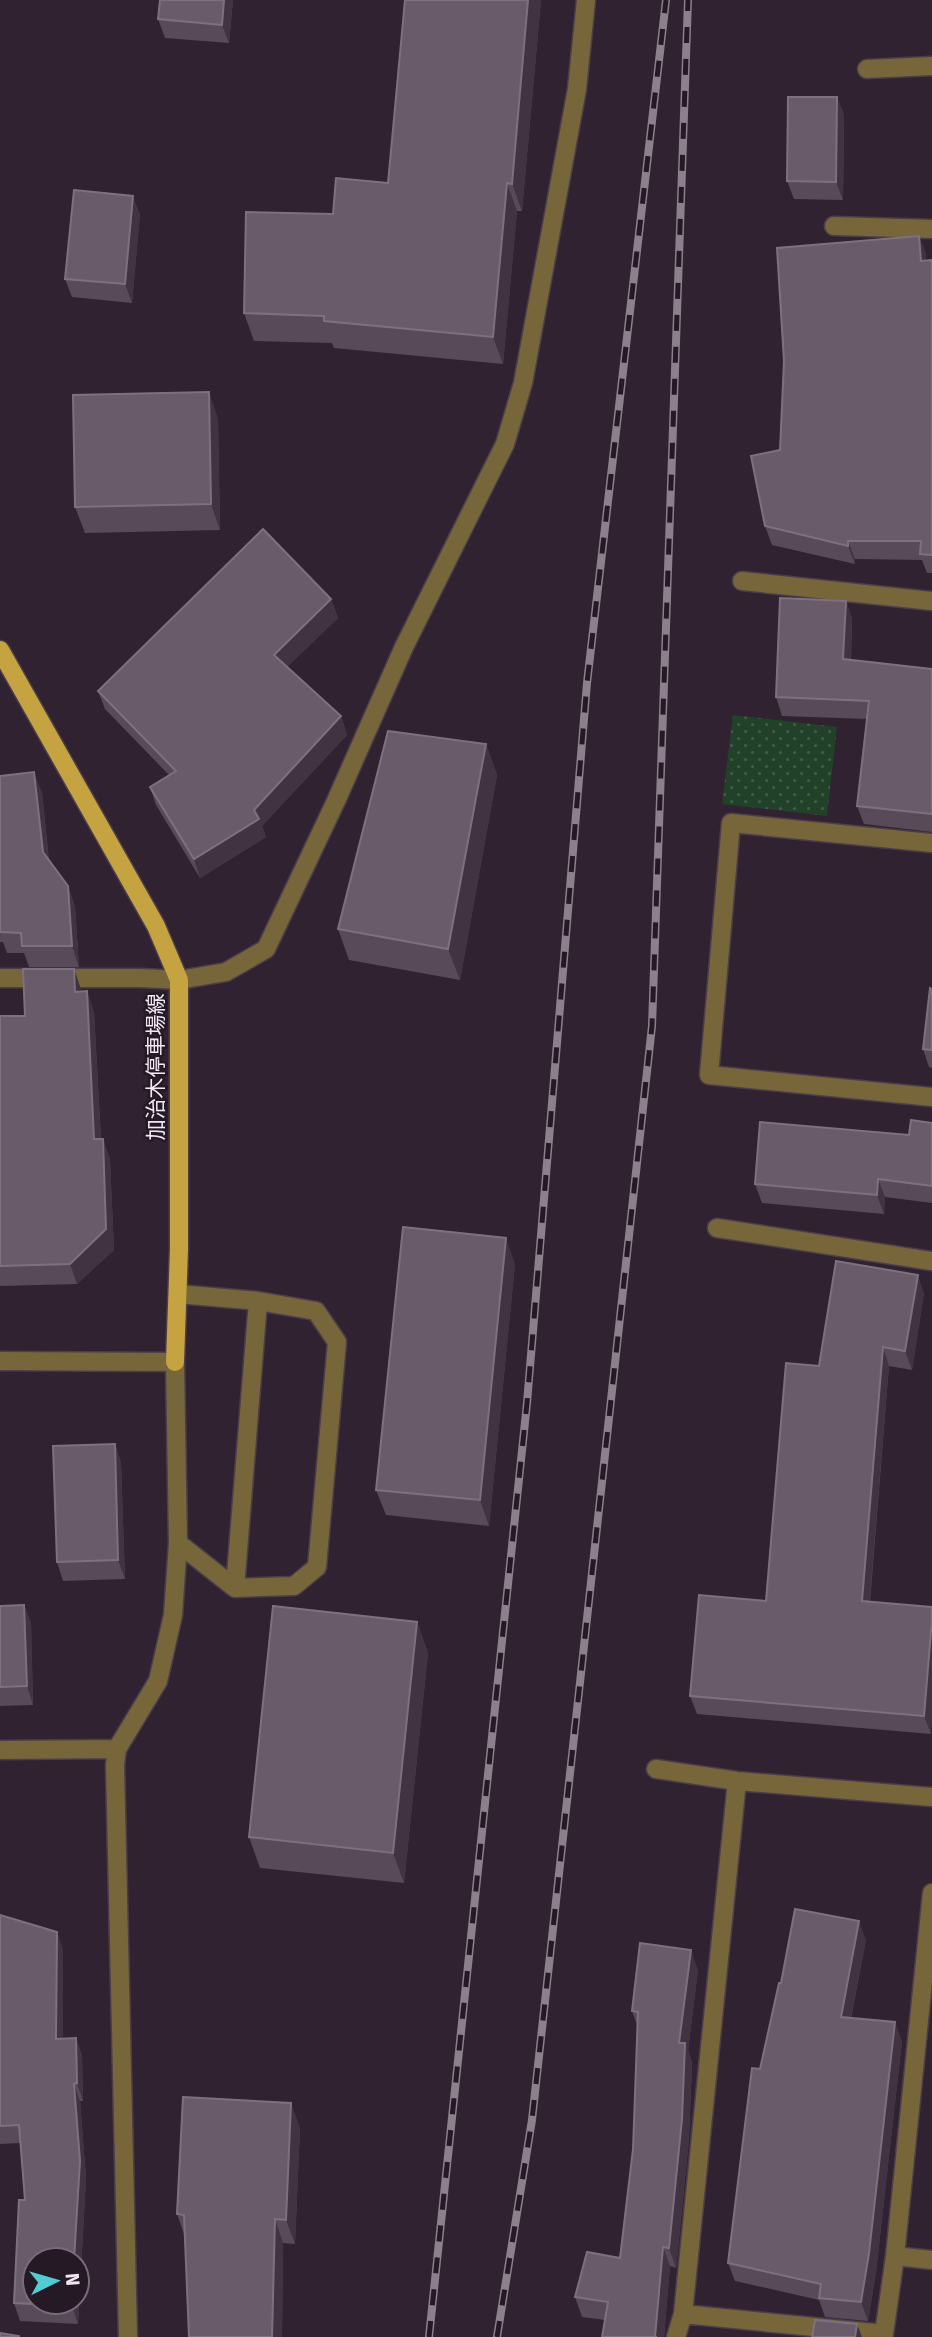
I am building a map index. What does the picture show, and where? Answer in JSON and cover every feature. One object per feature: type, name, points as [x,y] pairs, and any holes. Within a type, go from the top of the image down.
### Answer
[{"type":"main road","name":"加治木停車場線","points":[[0,650],[156,926],[179,980],[178,1294],[175,1363]]},
{"type":"street","points":[[0,978],[179,980],[226,972],[266,949],[404,648],[505,444],[523,383],[577,89],[586,0]]},
{"type":"street","points":[[867,69],[932,66]]},
{"type":"street","points":[[834,226],[932,229]]},
{"type":"street","points":[[742,581],[932,601]]},
{"type":"street","points":[[932,843],[731,823],[709,1075],[932,1097]]},
{"type":"street","points":[[717,1228],[932,1261]]},
{"type":"street","points":[[178,1294],[258,1301],[316,1311],[337,1342],[317,1567],[294,1586],[235,1588],[178,1543]]},
{"type":"street","points":[[235,1588],[258,1301]]},
{"type":"street","points":[[0,1361],[175,1363],[178,1543],[173,1615],[158,1681],[117,1749],[115,1765],[128,2337]]},
{"type":"street","points":[[0,1750],[117,1749]]},
{"type":"street","points":[[656,1769],[737,1781],[932,1797]]},
{"type":"street","points":[[676,2337],[683,2314],[737,1781]]},
{"type":"street","points":[[683,2314],[884,2334],[895,2256],[932,1893]]},
{"type":"street","points":[[895,2256],[932,2260]]},
{"type":"green space","points":[[733,715],[837,727],[827,816],[722,804]]},
{"type":"building","points":[[160,0],[224,0],[222,25],[158,19]]},
{"type":"building","points":[[405,0],[528,0],[512,184],[507,183],[493,337],[324,321],[324,316],[244,313],[246,212],[333,214],[336,178],[388,183]]},
{"type":"building","points":[[788,97],[837,97],[836,182],[787,181]]},
{"type":"building","points":[[74,190],[133,196],[125,284],[65,279]]},
{"type":"building","points":[[919,236],[921,261],[932,260],[932,555],[920,554],[921,541],[848,541],[848,546],[765,526],[751,456],[780,450],[784,361],[777,248]]},
{"type":"building","points":[[209,392],[211,504],[75,507],[73,395]]},
{"type":"building","points":[[263,529],[331,599],[274,655],[341,716],[254,810],[259,819],[194,859],[150,787],[176,771],[98,691]]},
{"type":"building","points":[[780,598],[846,601],[843,659],[932,669],[932,814],[857,806],[869,701],[776,697]]},
{"type":"building","points":[[388,731],[486,744],[448,949],[338,929]]},
{"type":"building","points":[[34,772],[43,852],[68,886],[72,946],[22,946],[21,933],[0,932],[0,776]]},
{"type":"building","points":[[23,969],[74,969],[75,992],[87,991],[94,1139],[103,1139],[106,1229],[70,1264],[0,1266],[0,1016],[25,1016]]},
{"type":"building","points":[[930,988],[932,989],[932,1050],[923,1049]]},
{"type":"building","points":[[911,1120],[932,1123],[932,1186],[878,1179],[877,1195],[755,1184],[760,1122],[909,1135]]},
{"type":"building","points":[[403,1227],[506,1238],[480,1500],[376,1490]]},
{"type":"building","points":[[836,1261],[918,1275],[905,1351],[883,1347],[862,1601],[932,1607],[924,1716],[690,1696],[699,1595],[766,1601],[786,1363],[819,1366]]},
{"type":"building","points":[[115,1444],[118,1560],[57,1562],[53,1446]]},
{"type":"building","points":[[24,1605],[27,1686],[0,1687],[0,1606]]},
{"type":"building","points":[[273,1606],[417,1622],[393,1853],[249,1837]]},
{"type":"building","points":[[795,1909],[859,1921],[841,2017],[895,2022],[861,2302],[819,2298],[821,2284],[728,2263],[752,2068],[760,2069],[781,1983]]},
{"type":"building","points":[[0,1915],[57,1932],[56,2039],[76,2038],[77,2083],[74,2084],[80,2161],[75,2246],[21,2246],[21,2303],[14,2303],[19,2200],[25,2200],[19,2125],[0,2126]]},
{"type":"building","points":[[640,1943],[691,1950],[679,2043],[685,2043],[682,2119],[669,2248],[663,2247],[655,2337],[602,2337],[608,2302],[575,2297],[587,2252],[620,2258],[633,2149],[638,2012],[632,2011]]},
{"type":"building","points":[[183,2097],[291,2103],[286,2220],[275,2219],[272,2337],[189,2337],[184,2215],[177,2214]]},
{"type":"building","points":[[815,2320],[857,2324],[855,2337],[812,2337]]},
{"type":"building","points":[[0,2333],[19,2336],[19,2337],[0,2337]]},
{"type":"railway","points":[[429,2337],[527,1403],[587,683],[666,0]]},
{"type":"railway","points":[[497,2337],[532,2120],[652,1026],[688,0]]}]
